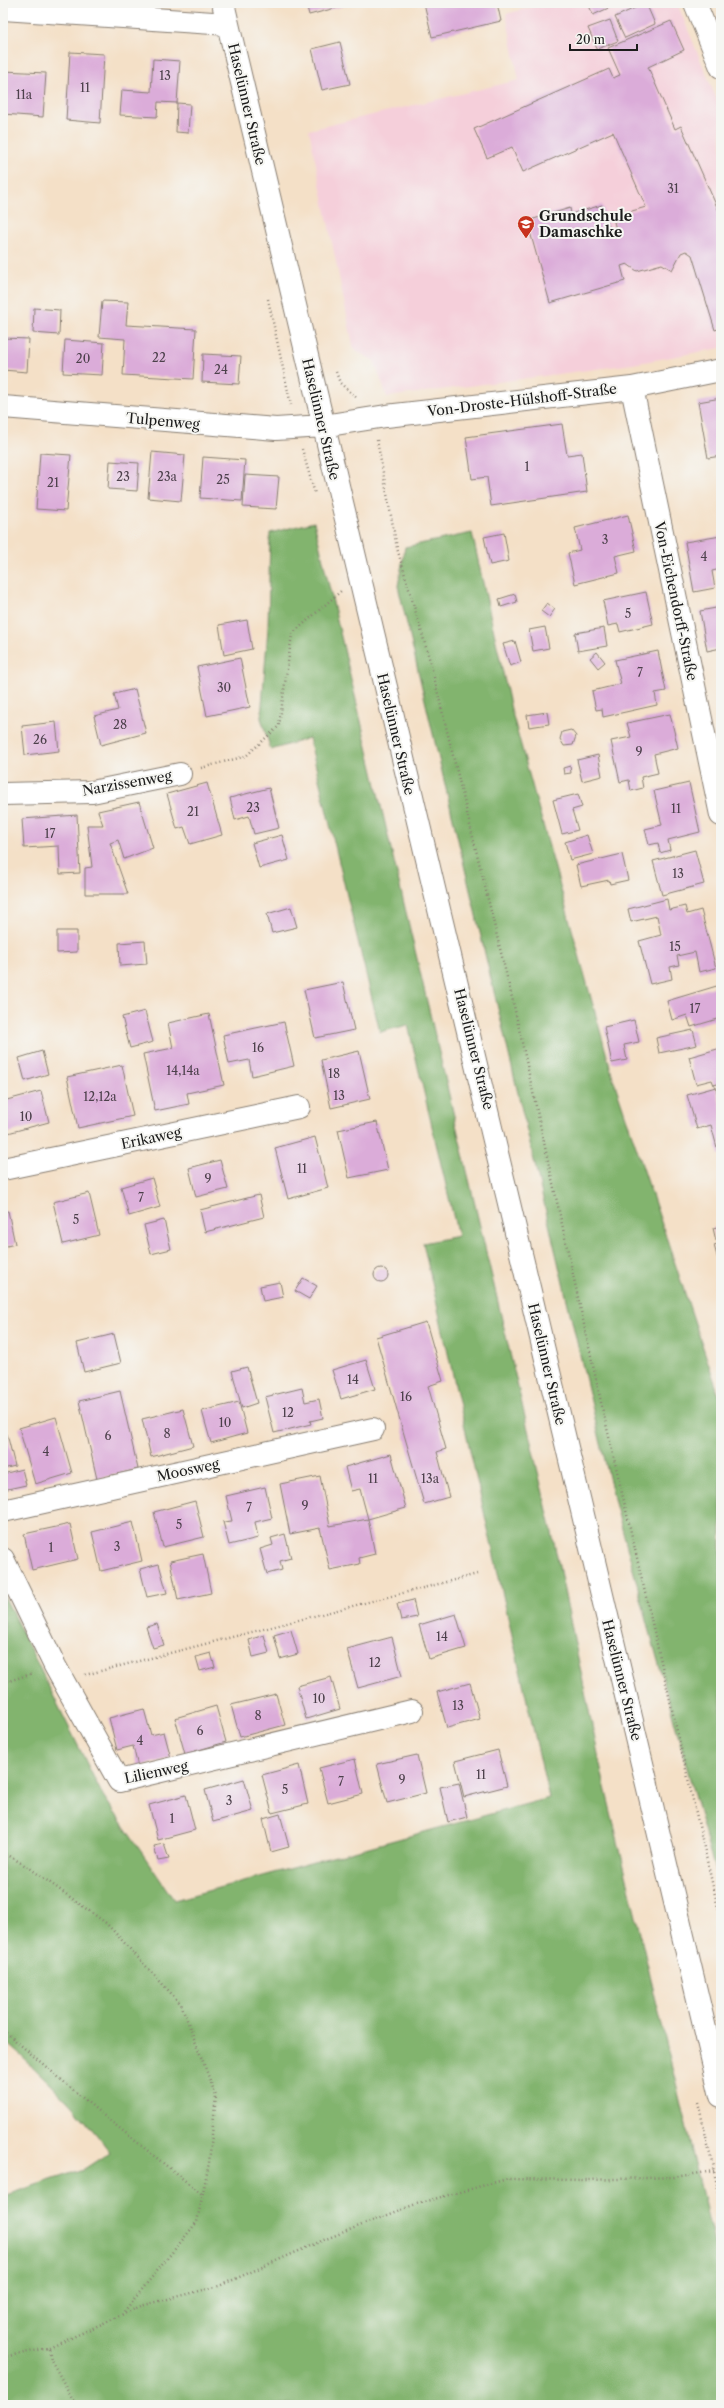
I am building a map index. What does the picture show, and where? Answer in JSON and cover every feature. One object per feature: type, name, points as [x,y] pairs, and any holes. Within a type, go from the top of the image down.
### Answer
[{"type":"street","points":[[695,3],[721,67]]},
{"type":"street","points":[[3,9],[226,13]]},
{"type":"street","name":"Haselünner Straße","points":[[226,13],[428,869],[471,1036],[586,1530],[721,2096]]},
{"type":"street","name":"Von-Droste-Hülshoff-Straße","points":[[323,426],[386,416],[632,388],[721,370]]},
{"type":"street","name":"Von-Eichendorff-Straße","points":[[632,388],[720,807]]},
{"type":"street","name":"Tulpenweg","points":[[3,407],[260,430],[323,426]]},
{"type":"street","name":"Narzissenweg","points":[[3,794],[92,792],[180,774]]},
{"type":"street","name":"Erikaweg","points":[[3,1170],[298,1107]]},
{"type":"street","name":"Moosweg","points":[[3,1511],[373,1429]]},
{"type":"street","name":"Lilienweg","points":[[3,1559],[59,1673],[119,1781],[412,1711]]},
{"type":"path","points":[[378,443],[397,548],[430,661],[514,1006],[603,1411],[721,1921]]},
{"type":"path","points":[[180,774],[246,756],[279,726],[292,634],[342,590]]},
{"type":"path","points":[[3,1683],[59,1673],[477,1574]]},
{"type":"path","points":[[3,1852],[31,1869],[106,1923],[181,2004],[216,2096],[209,2164],[197,2222],[122,2314]]},
{"type":"path","points":[[3,2030],[98,2111],[203,2195]]},
{"type":"path","points":[[3,2357],[49,2348],[141,2306],[219,2286],[326,2239],[416,2204],[507,2179],[651,2177],[714,2171]]},
{"type":"path","points":[[49,2348],[51,2360],[76,2405]]},
{"type":"shaded area","name":"Grundschule Damaschke","points":[[547,3],[677,3],[721,110],[721,348],[633,364],[387,397],[374,361],[354,350],[309,130],[519,80],[506,14]]},
{"type":"green space","points":[[314,522],[550,1523],[604,1783],[721,2272],[721,2405],[3,2405],[3,2196],[84,2169],[110,2152],[60,2093],[3,2040],[3,1594],[102,1794],[174,1900],[549,1798],[423,1243],[458,1236],[408,1025],[380,1032],[309,738],[271,750],[261,718],[268,628],[270,533]]},
{"type":"green space","points":[[472,533],[511,709],[614,1081],[721,1401],[721,1893],[615,1503],[398,586],[405,547]]},
{"type":"building","points":[[306,3],[347,3],[347,5],[309,15]]},
{"type":"building","points":[[424,3],[497,3],[501,21],[432,37]]},
{"type":"building","points":[[588,3],[611,3],[613,6],[593,15]]},
{"type":"building","points":[[646,3],[655,24],[625,38],[615,17]]},
{"type":"building","points":[[610,20],[618,41],[597,49],[588,28]]},
{"type":"building","name":"Grundschule Damaschke","points":[[671,21],[684,50],[648,67],[675,129],[681,126],[721,216],[721,328],[715,330],[692,255],[686,251],[681,253],[672,270],[662,264],[637,271],[627,264],[621,266],[625,281],[550,303],[527,221],[570,208],[571,214],[602,205],[611,234],[617,233],[614,222],[618,215],[646,207],[613,132],[523,172],[512,147],[487,158],[474,129],[609,69],[613,78],[620,75],[608,48]]},
{"type":"building","points":[[340,42],[350,84],[322,90],[312,49]]},
{"type":"building","points":[[70,52],[104,54],[100,123],[66,120]]},
{"type":"building","points":[[153,59],[180,61],[177,103],[158,102],[157,117],[120,115],[122,90],[151,92]]},
{"type":"building","points":[[3,71],[46,73],[43,117],[3,114]]},
{"type":"building","points":[[177,103],[190,104],[188,133],[176,132]]},
{"type":"building","points":[[102,301],[128,302],[126,325],[196,329],[193,379],[123,375],[125,339],[99,337]]},
{"type":"building","points":[[34,308],[60,310],[59,335],[33,333]]},
{"type":"building","points":[[3,338],[29,339],[27,372],[3,370]]},
{"type":"building","points":[[65,340],[104,343],[102,375],[63,373]]},
{"type":"building","points":[[203,354],[241,356],[239,384],[202,382]]},
{"type":"building","points":[[721,398],[721,456],[708,458],[698,402]]},
{"type":"building","points":[[562,424],[567,455],[582,453],[587,492],[491,506],[487,477],[472,479],[466,437]]},
{"type":"building","points":[[152,452],[185,455],[181,501],[148,498]]},
{"type":"building","points":[[40,453],[71,455],[66,511],[36,509]]},
{"type":"building","points":[[203,457],[245,460],[242,501],[200,498]]},
{"type":"building","points":[[110,461],[139,463],[137,491],[108,489]]},
{"type":"building","points":[[245,475],[279,477],[276,509],[243,507]]},
{"type":"building","points":[[628,515],[636,551],[615,556],[619,573],[575,584],[568,553],[580,550],[575,528]]},
{"type":"building","points":[[504,533],[509,561],[490,565],[484,537]]},
{"type":"building","points":[[721,536],[721,569],[712,571],[715,588],[694,592],[685,542]]},
{"type":"building","points":[[646,592],[653,624],[620,632],[618,624],[608,626],[603,601]]},
{"type":"building","points":[[515,594],[517,602],[501,607],[499,599]]},
{"type":"building","points":[[547,603],[555,609],[549,617],[541,611]]},
{"type":"building","points":[[721,607],[721,648],[707,651],[700,611]]},
{"type":"building","points":[[247,620],[252,649],[224,655],[219,625]]},
{"type":"building","points":[[545,627],[549,648],[533,651],[529,630]]},
{"type":"building","points":[[604,628],[607,646],[578,651],[575,633]]},
{"type":"building","points":[[515,641],[521,662],[510,666],[503,644]]},
{"type":"building","points":[[658,651],[666,691],[655,693],[657,705],[603,717],[602,709],[596,710],[592,691],[621,684],[615,660]]},
{"type":"building","points":[[597,652],[605,662],[598,668],[590,658]]},
{"type":"building","points":[[240,658],[250,707],[207,716],[197,667]]},
{"type":"building","points":[[135,689],[146,733],[101,745],[94,716],[118,710],[114,694]]},
{"type":"building","points":[[547,712],[549,724],[529,727],[527,715]]},
{"type":"building","points":[[670,714],[678,748],[654,754],[658,773],[641,777],[643,788],[631,791],[629,780],[620,782],[611,741],[631,737],[627,723]]},
{"type":"building","points":[[56,722],[59,751],[25,755],[22,726]]},
{"type":"building","points":[[571,730],[576,736],[573,745],[564,746],[560,739],[562,732]]},
{"type":"building","points":[[598,755],[602,776],[582,781],[577,760]]},
{"type":"building","points":[[570,766],[571,773],[564,774],[563,768]]},
{"type":"building","points":[[207,783],[222,835],[190,844],[184,827],[177,829],[167,794]]},
{"type":"building","points":[[689,783],[700,832],[668,840],[670,850],[660,853],[658,843],[649,845],[645,829],[662,825],[654,791]]},
{"type":"building","points":[[269,788],[279,828],[254,834],[249,816],[235,820],[230,798]]},
{"type":"building","points":[[578,794],[582,807],[572,810],[578,830],[562,834],[553,800]]},
{"type":"building","points":[[139,802],[153,848],[124,859],[118,840],[110,843],[128,894],[85,894],[85,868],[92,867],[87,825],[103,825],[98,811]]},
{"type":"building","points":[[77,815],[80,873],[60,874],[59,846],[24,848],[22,819]]},
{"type":"building","points":[[282,835],[289,860],[259,868],[252,843]]},
{"type":"building","points":[[587,835],[593,854],[570,860],[565,842]]},
{"type":"building","points":[[695,850],[704,884],[662,895],[653,861]]},
{"type":"building","points":[[622,854],[628,880],[610,884],[609,880],[581,886],[576,865]]},
{"type":"building","points":[[667,899],[669,910],[685,906],[687,914],[701,910],[716,968],[699,972],[695,952],[677,956],[679,965],[670,967],[672,979],[650,984],[639,941],[661,935],[657,916],[631,922],[628,909]]},
{"type":"building","points":[[291,907],[297,927],[272,933],[267,914]]},
{"type":"building","points":[[57,931],[77,931],[77,952],[57,953]]},
{"type":"building","points":[[145,941],[147,964],[120,966],[119,943]]},
{"type":"building","points":[[343,982],[354,1030],[315,1038],[304,990]]},
{"type":"building","points":[[720,985],[721,1018],[691,1027],[687,1015],[672,1020],[667,1001]]},
{"type":"building","points":[[145,1011],[153,1042],[130,1048],[122,1017]]},
{"type":"building","points":[[209,1014],[224,1085],[187,1093],[189,1104],[155,1111],[143,1054],[173,1048],[168,1023]]},
{"type":"building","points":[[634,1020],[639,1042],[624,1045],[627,1060],[612,1063],[604,1027]]},
{"type":"building","points":[[284,1022],[294,1066],[252,1076],[249,1060],[229,1064],[223,1035]]},
{"type":"building","points":[[693,1030],[697,1045],[659,1053],[656,1038]]},
{"type":"building","points":[[721,1048],[721,1083],[714,1085],[712,1080],[696,1084],[689,1057]]},
{"type":"building","points":[[42,1051],[48,1074],[25,1081],[19,1058]]},
{"type":"building","points":[[359,1051],[370,1099],[331,1108],[321,1060]]},
{"type":"building","points":[[122,1065],[133,1116],[78,1128],[67,1077]]},
{"type":"building","points":[[716,1087],[721,1108],[721,1154],[719,1155],[711,1125],[697,1129],[687,1095]]},
{"type":"building","points":[[41,1091],[49,1122],[8,1133],[3,1101]]},
{"type":"building","points":[[377,1122],[388,1170],[349,1178],[338,1130]]},
{"type":"building","points":[[315,1137],[328,1188],[288,1199],[275,1148]]},
{"type":"building","points":[[220,1160],[228,1189],[196,1197],[189,1168]]},
{"type":"building","points":[[152,1178],[160,1207],[129,1216],[121,1187]]},
{"type":"building","points":[[89,1193],[99,1235],[63,1244],[53,1202]]},
{"type":"building","points":[[259,1195],[264,1217],[205,1232],[200,1210]]},
{"type":"building","points":[[8,1211],[15,1244],[3,1247],[3,1212]]},
{"type":"building","points":[[164,1220],[171,1249],[151,1254],[144,1225]]},
{"type":"building","points":[[721,1226],[721,1240],[716,1241],[713,1228]]},
{"type":"building","points":[[721,1243],[721,1260],[718,1260],[714,1245]]},
{"type":"building","points":[[378,1268],[384,1268],[388,1272],[388,1278],[384,1282],[378,1282],[374,1278],[374,1272]]},
{"type":"building","points":[[303,1278],[317,1286],[309,1299],[295,1291]]},
{"type":"building","points":[[280,1282],[283,1297],[263,1301],[260,1286]]},
{"type":"building","points":[[426,1322],[443,1381],[428,1386],[446,1449],[437,1452],[449,1497],[424,1504],[376,1337]]},
{"type":"building","points":[[114,1334],[121,1363],[84,1372],[77,1343]]},
{"type":"building","points":[[366,1360],[375,1389],[341,1399],[332,1370]]},
{"type":"building","points":[[247,1367],[257,1403],[242,1408],[232,1371]]},
{"type":"building","points":[[302,1388],[305,1402],[319,1399],[323,1418],[310,1421],[311,1424],[274,1433],[265,1397]]},
{"type":"building","points":[[120,1391],[138,1469],[97,1479],[79,1401]]},
{"type":"building","points":[[239,1402],[247,1433],[211,1443],[202,1411]]},
{"type":"building","points":[[183,1409],[193,1446],[151,1457],[142,1419]]},
{"type":"building","points":[[56,1417],[72,1473],[35,1484],[19,1428]]},
{"type":"building","points":[[7,1434],[15,1466],[3,1469],[3,1435]]},
{"type":"building","points":[[391,1454],[406,1508],[368,1519],[360,1489],[351,1491],[345,1467]]},
{"type":"building","points":[[22,1469],[26,1485],[3,1490],[3,1474]]},
{"type":"building","points":[[320,1476],[330,1526],[368,1519],[375,1554],[359,1558],[360,1564],[330,1570],[320,1528],[290,1534],[280,1484]]},
{"type":"building","points":[[265,1487],[272,1518],[255,1522],[258,1538],[229,1545],[223,1522],[232,1521],[226,1496]]},
{"type":"building","points":[[195,1501],[204,1537],[163,1547],[154,1512]]},
{"type":"building","points":[[133,1522],[142,1561],[101,1571],[92,1532]]},
{"type":"building","points":[[70,1524],[78,1559],[32,1570],[24,1534]]},
{"type":"building","points":[[285,1534],[291,1558],[280,1561],[282,1570],[267,1574],[260,1549],[273,1545],[271,1538]]},
{"type":"building","points":[[203,1554],[211,1593],[178,1600],[170,1561]]},
{"type":"building","points":[[159,1564],[167,1593],[147,1597],[140,1569]]},
{"type":"building","points":[[413,1600],[417,1617],[401,1620],[397,1604]]},
{"type":"building","points":[[456,1614],[466,1648],[429,1659],[419,1625]]},
{"type":"building","points":[[157,1624],[164,1645],[153,1648],[146,1627]]},
{"type":"building","points":[[291,1630],[298,1654],[280,1659],[274,1635]]},
{"type":"building","points":[[264,1635],[269,1653],[253,1657],[249,1640]]},
{"type":"building","points":[[392,1637],[402,1676],[358,1688],[347,1649]]},
{"type":"building","points":[[211,1653],[215,1667],[200,1671],[196,1657]]},
{"type":"building","points":[[331,1677],[340,1709],[306,1719],[297,1686]]},
{"type":"building","points":[[470,1683],[480,1719],[447,1728],[437,1692]]},
{"type":"building","points":[[276,1694],[285,1725],[240,1737],[231,1705]]},
{"type":"building","points":[[216,1706],[226,1742],[185,1754],[175,1718]]},
{"type":"building","points":[[144,1709],[151,1735],[164,1732],[171,1758],[138,1767],[133,1746],[117,1750],[109,1718]]},
{"type":"building","points":[[498,1750],[507,1786],[464,1797],[455,1761]]},
{"type":"building","points":[[417,1755],[426,1793],[387,1803],[377,1764]]},
{"type":"building","points":[[355,1759],[363,1794],[328,1803],[319,1768]]},
{"type":"building","points":[[299,1765],[308,1804],[272,1813],[262,1775]]},
{"type":"building","points":[[244,1779],[253,1811],[213,1822],[205,1790]]},
{"type":"building","points":[[459,1783],[467,1817],[448,1822],[440,1787]]},
{"type":"building","points":[[186,1795],[195,1830],[158,1840],[149,1805]]},
{"type":"building","points":[[280,1814],[289,1847],[271,1852],[263,1819]]},
{"type":"building","points":[[164,1844],[169,1859],[158,1861],[154,1846]]},
{"type":"place","name":"Grundschule Damaschke","points":[[526,239]]}]
